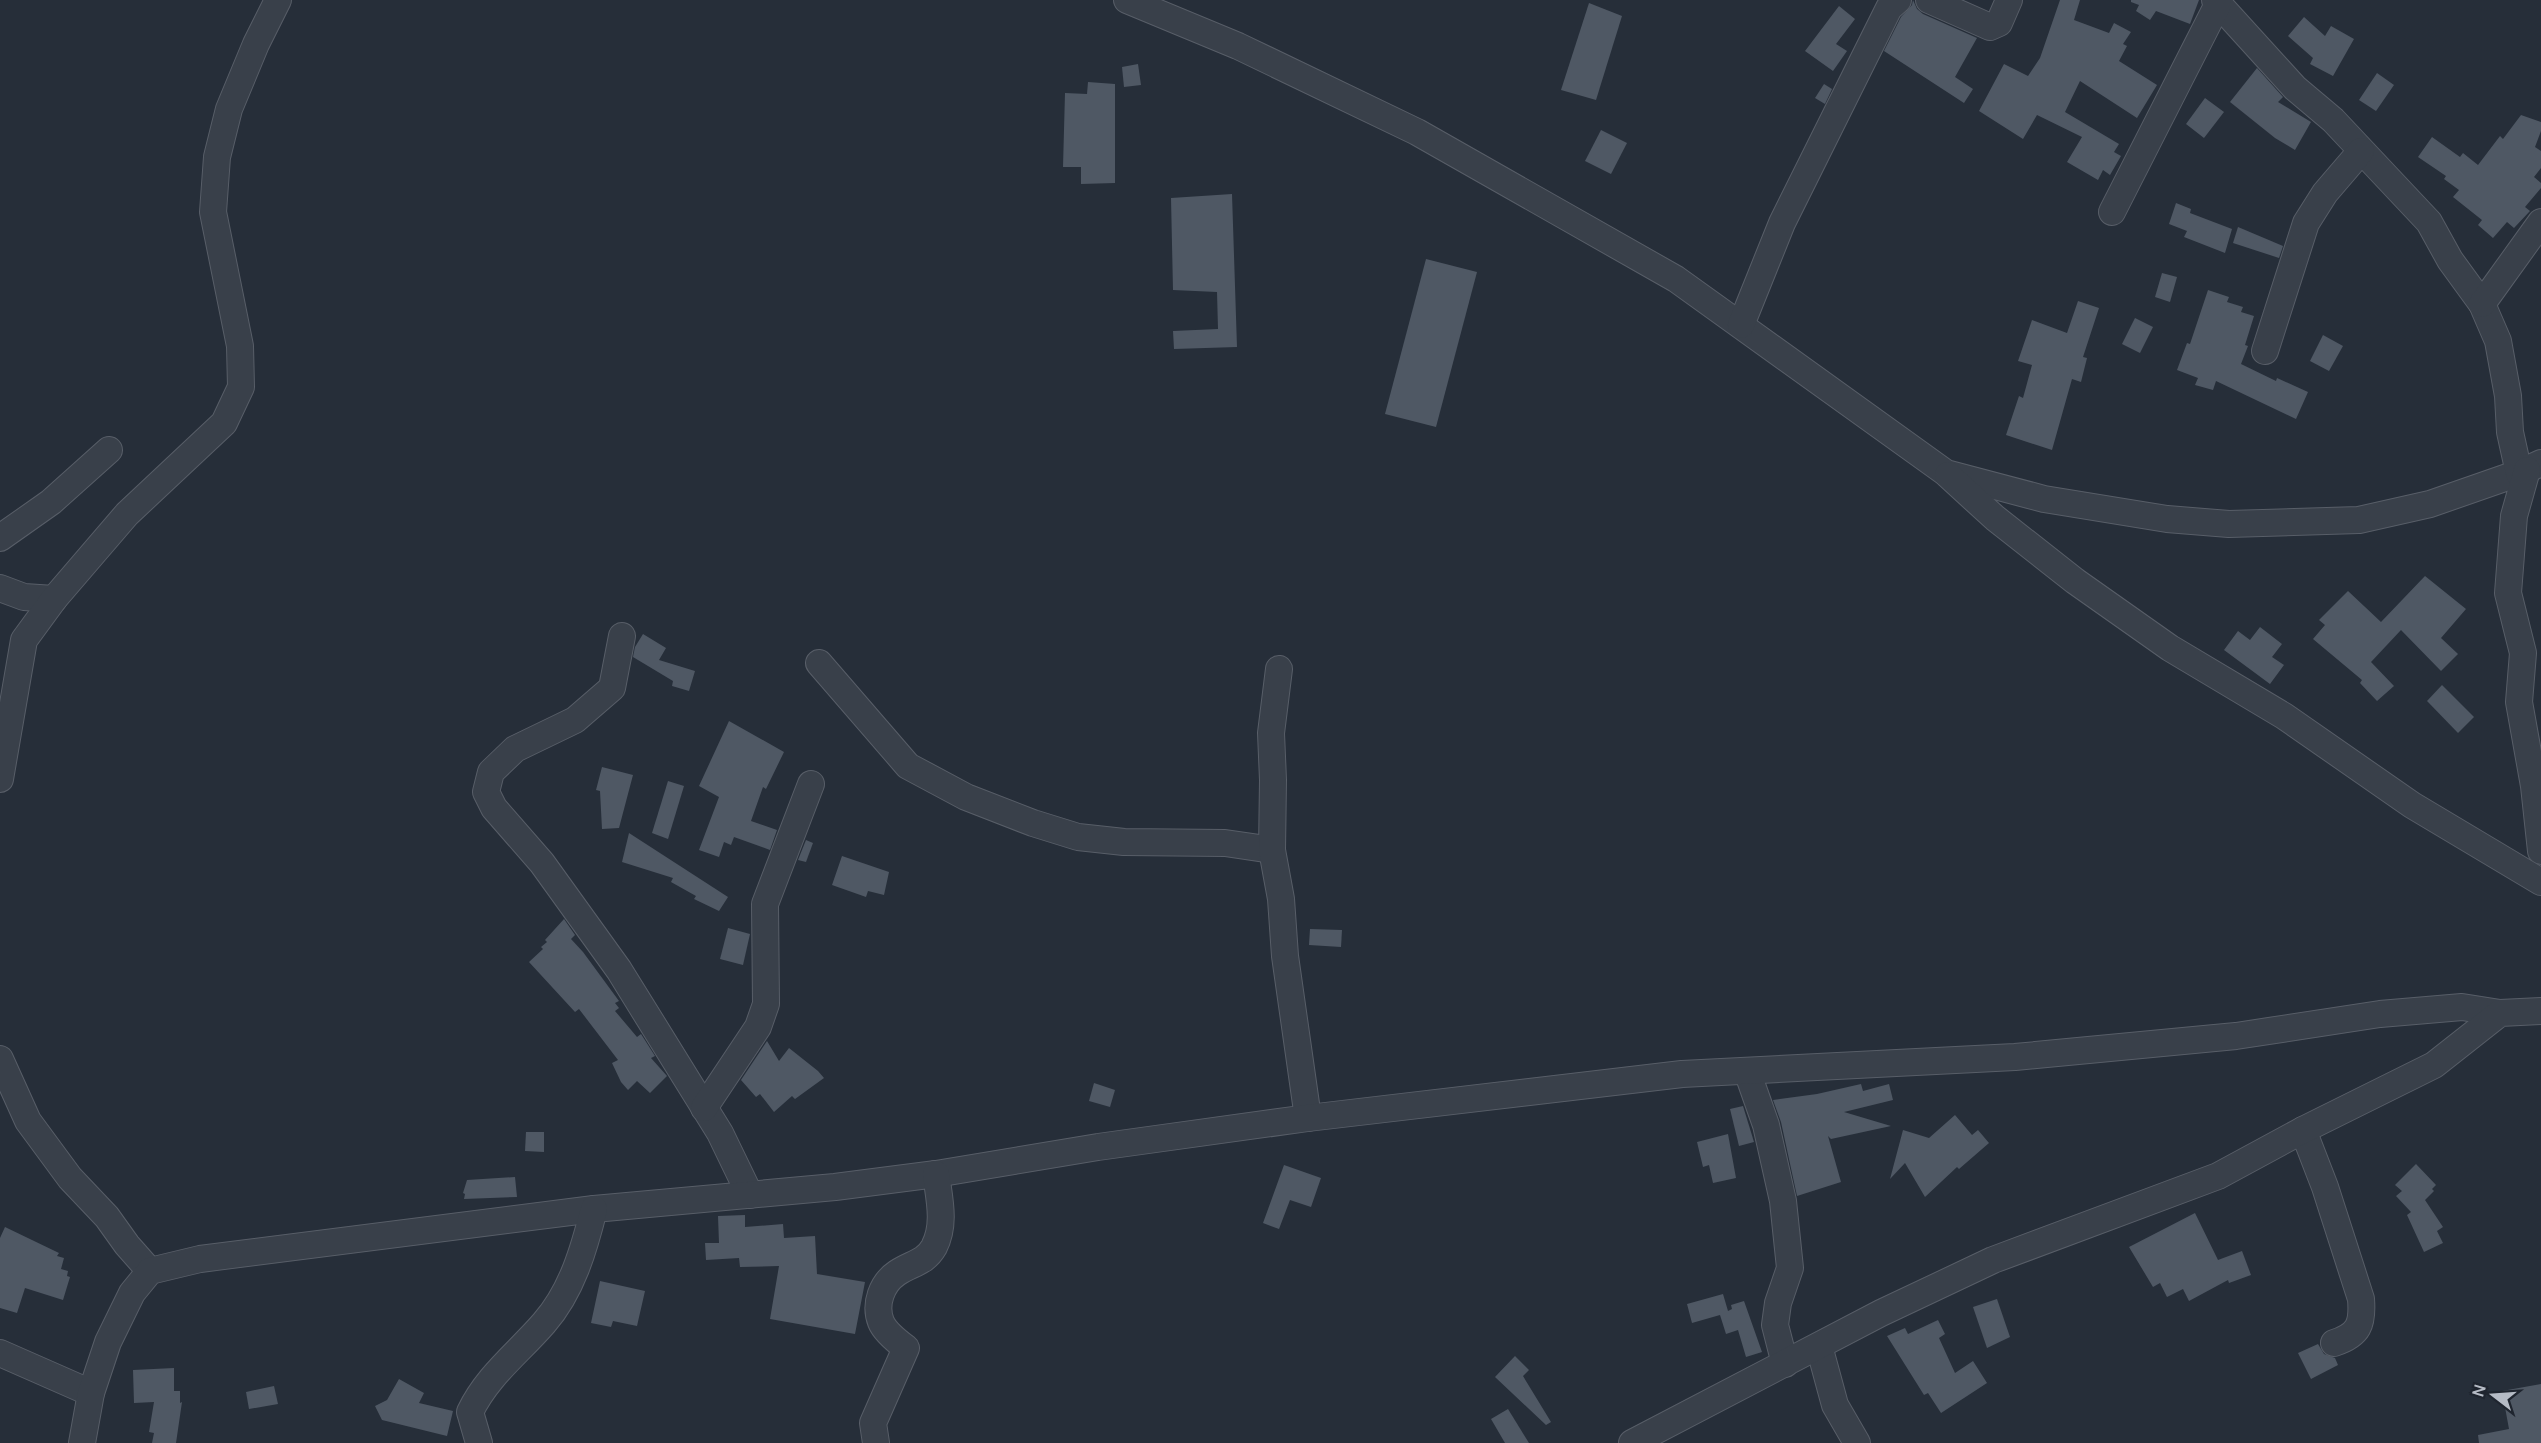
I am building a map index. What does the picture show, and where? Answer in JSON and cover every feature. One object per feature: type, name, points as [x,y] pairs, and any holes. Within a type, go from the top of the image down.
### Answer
[{"type":"street","points":[[0,779],[24,640],[54,599],[127,514],[224,423],[241,387],[240,346],[213,212],[217,157],[229,109],[256,44],[278,0]]},
{"type":"street","points":[[1127,0],[1238,46],[1417,132],[1676,279],[1946,473],[1995,518],[2075,581],[2170,648],[2284,716],[2412,805],[2541,882]]},
{"type":"street","points":[[1741,325],[1782,223],[1889,8],[1898,0]]},
{"type":"street","points":[[1929,0],[1990,27],[1999,23],[2009,0]]},
{"type":"street","points":[[2112,212],[2217,2],[2295,88],[2333,120],[2428,222],[2450,260],[2482,304],[2498,341],[2508,396],[2510,432],[2529,469],[2514,516],[2508,593],[2523,653],[2519,702],[2534,786],[2541,851]]},
{"type":"street","points":[[2265,351],[2306,224],[2325,193],[2361,151]]},
{"type":"street","points":[[2482,304],[2541,222]]},
{"type":"street","points":[[0,538],[51,502],[109,450]]},
{"type":"street","points":[[1946,473],[2044,499],[2167,519],[2229,524],[2359,520],[2430,504],[2529,469]]},
{"type":"street","points":[[0,588],[24,597],[54,599]]},
{"type":"street","points":[[622,636],[612,688],[575,720],[515,749],[491,772],[486,792],[494,808],[542,863],[619,970],[720,1133],[750,1195]]},
{"type":"street","points":[[819,663],[908,766],[966,797],[1033,823],[1078,837],[1124,842],[1225,843],[1272,850]]},
{"type":"street","points":[[1280,669],[1271,733],[1272,850],[1281,899],[1285,956],[1308,1118]]},
{"type":"street","points":[[704,1107],[758,1027],[766,1004],[765,904],[811,784]]},
{"type":"street","points":[[82,1443],[92,1393],[108,1342],[139,1281],[150,1271],[211,1258],[594,1209],[750,1195],[936,1174],[1098,1147],[1308,1118],[1682,1074],[2015,1057],[2236,1036],[2380,1014],[2462,1007],[2500,1014],[2541,1011]]},
{"type":"street","points":[[1632,1443],[1881,1313],[1993,1260],[2218,1176],[2303,1130],[2434,1065],[2500,1014]]},
{"type":"street","points":[[0,1059],[28,1120],[70,1178],[107,1217],[150,1271]]},
{"type":"street","points":[[1747,1071],[1766,1125],[1783,1201],[1790,1268],[1778,1303],[1775,1325],[1785,1364]]},
{"type":"street","points":[[2303,1130],[2325,1187],[2361,1299],[2362,1317],[2354,1333],[2334,1343]]},
{"type":"street","points":[[876,1443],[873,1423],[906,1348],[881,1322],[878,1303],[884,1286],[897,1273],[925,1260],[935,1245],[942,1222],[936,1174]]},
{"type":"street","points":[[479,1443],[470,1412],[475,1401],[505,1361],[544,1322],[571,1282],[594,1209]]},
{"type":"street","points":[[1819,1346],[1835,1404],[1857,1443]]},
{"type":"street","points":[[0,1353],[92,1393]]},
{"type":"building","points":[[1913,0],[1917,9],[1923,14],[1977,38],[1955,77],[1973,89],[1964,103],[1884,51],[1901,17],[1912,5]]},
{"type":"building","points":[[2060,0],[2080,0],[2074,20],[2109,33],[2114,23],[2131,32],[2123,44],[2127,46],[2119,61],[2157,85],[2137,118],[2080,81],[2065,112],[2119,144],[2114,152],[2121,156],[2110,175],[2103,170],[2098,180],[2067,162],[2082,137],[2037,115],[2023,139],[1979,111],[2004,64],[2028,76],[2040,58]]},
{"type":"building","points":[[2131,0],[2199,0],[2190,24],[2156,11],[2150,20],[2136,11],[2139,5]]},
{"type":"building","points":[[1589,3],[1622,16],[1596,100],[1561,90]]},
{"type":"building","points":[[1839,6],[1855,19],[1836,44],[1847,51],[1833,71],[1805,51]]},
{"type":"building","points":[[2304,17],[2325,36],[2331,26],[2354,39],[2333,76],[2310,64],[2313,58],[2288,36]]},
{"type":"building","points":[[1138,64],[1141,85],[1124,87],[1122,67]]},
{"type":"building","points":[[2257,68],[2283,97],[2278,102],[2311,122],[2295,150],[2275,138],[2230,102]]},
{"type":"building","points":[[2377,73],[2394,85],[2376,111],[2359,100]]},
{"type":"building","points":[[1088,82],[1115,84],[1115,183],[1081,184],[1081,167],[1063,167],[1065,93],[1087,94]]},
{"type":"building","points":[[1824,84],[1832,89],[1825,104],[1815,98]]},
{"type":"building","points":[[2205,98],[2224,112],[2204,138],[2186,124]]},
{"type":"building","points":[[2521,115],[2541,122],[2541,131],[2535,147],[2541,151],[2541,168],[2534,177],[2541,183],[2541,188],[2525,207],[2530,211],[2514,228],[2507,222],[2493,238],[2478,225],[2482,220],[2453,197],[2459,190],[2444,179],[2446,176],[2418,157],[2432,137],[2460,157],[2463,153],[2478,165],[2500,136],[2503,139]]},
{"type":"building","points":[[1601,130],[1627,143],[1611,174],[1585,161]]},
{"type":"building","points":[[1232,194],[1237,347],[1174,349],[1173,331],[1218,329],[1217,292],[1173,290],[1171,198]]},
{"type":"building","points":[[2176,203],[2191,209],[2190,213],[2232,229],[2225,253],[2184,237],[2187,231],[2169,224]]},
{"type":"building","points":[[2238,227],[2283,246],[2279,258],[2233,243]]},
{"type":"building","points":[[1426,259],[1477,272],[1436,427],[1385,414]]},
{"type":"building","points":[[2162,273],[2177,277],[2170,302],[2155,297]]},
{"type":"building","points":[[2208,290],[2229,297],[2227,302],[2243,307],[2241,312],[2254,316],[2245,345],[2248,346],[2241,364],[2276,381],[2277,378],[2308,392],[2296,419],[2216,381],[2213,390],[2195,385],[2198,378],[2177,370],[2187,343],[2190,344]]},
{"type":"building","points":[[2078,301],[2099,308],[2083,357],[2087,358],[2081,382],[2072,379],[2052,450],[2006,435],[2019,396],[2023,398],[2032,365],[2018,361],[2032,320],[2067,333]]},
{"type":"building","points":[[2135,318],[2153,327],[2140,353],[2122,344]]},
{"type":"building","points":[[2323,335],[2343,346],[2329,371],[2310,361]]},
{"type":"building","points":[[2425,576],[2466,609],[2441,638],[2458,654],[2441,671],[2401,630],[2371,662],[2394,686],[2377,701],[2360,683],[2362,680],[2313,639],[2325,625],[2319,620],[2348,591],[2381,622]]},
{"type":"building","points":[[2260,627],[2282,644],[2272,657],[2284,665],[2270,684],[2224,650],[2238,631],[2250,640]]},
{"type":"building","points":[[643,634],[666,648],[659,660],[695,671],[689,691],[672,686],[673,681],[633,657],[635,647]]},
{"type":"building","points":[[2442,685],[2474,717],[2458,733],[2427,701]]},
{"type":"building","points":[[729,721],[784,752],[766,789],[763,787],[751,821],[777,830],[770,850],[734,837],[731,845],[724,842],[719,857],[699,850],[719,797],[699,786]]},
{"type":"building","points":[[602,767],[633,775],[619,828],[602,829],[600,791],[596,790]]},
{"type":"building","points":[[668,781],[684,786],[668,839],[652,833]]},
{"type":"building","points":[[629,833],[728,897],[719,911],[694,899],[696,896],[671,882],[673,878],[622,862]]},
{"type":"building","points":[[806,840],[813,843],[806,862],[798,860]]},
{"type":"building","points":[[842,856],[889,872],[884,895],[868,891],[866,897],[832,885]]},
{"type":"building","points":[[564,919],[575,935],[571,939],[619,1001],[615,1003],[619,1008],[615,1011],[637,1037],[641,1034],[655,1056],[651,1058],[667,1076],[650,1093],[637,1081],[628,1090],[621,1082],[612,1063],[618,1060],[579,1009],[575,1012],[529,962],[543,949],[541,947],[547,942],[545,940]]},
{"type":"building","points":[[728,928],[750,934],[743,965],[720,959]]},
{"type":"building","points":[[1310,929],[1342,930],[1341,947],[1309,945]]},
{"type":"building","points":[[767,1041],[779,1061],[789,1048],[824,1078],[795,1099],[792,1096],[774,1112],[760,1094],[756,1097],[741,1080]]},
{"type":"building","points":[[1094,1083],[1115,1090],[1110,1107],[1089,1101]]},
{"type":"building","points":[[1861,1084],[1863,1091],[1889,1084],[1893,1100],[1844,1112],[1891,1126],[1831,1139],[1828,1136],[1841,1182],[1797,1196],[1781,1122],[1773,1100],[1817,1094]]},
{"type":"building","points":[[1743,1106],[1754,1142],[1739,1146],[1730,1109]]},
{"type":"building","points":[[1955,1115],[1972,1135],[1978,1130],[1989,1143],[1959,1169],[1957,1167],[1925,1197],[1905,1163],[1890,1179],[1903,1130],[1929,1138]]},
{"type":"building","points":[[526,1132],[544,1132],[544,1152],[525,1151]]},
{"type":"building","points":[[1728,1134],[1736,1178],[1713,1183],[1709,1165],[1703,1167],[1697,1142]]},
{"type":"building","points":[[2416,1164],[2436,1185],[2432,1189],[2434,1191],[2425,1200],[2443,1227],[2437,1231],[2443,1243],[2424,1252],[2407,1215],[2411,1212],[2396,1196],[2402,1191],[2395,1185]]},
{"type":"building","points":[[1284,1165],[1321,1178],[1311,1207],[1290,1200],[1279,1229],[1263,1223]]},
{"type":"building","points":[[515,1177],[517,1197],[464,1199],[465,1194],[463,1193],[467,1180]]},
{"type":"building","points":[[2195,1213],[2218,1260],[2242,1251],[2251,1275],[2229,1283],[2228,1280],[2189,1301],[2183,1289],[2167,1297],[2160,1283],[2153,1287],[2129,1247]]},
{"type":"building","points":[[745,1215],[745,1227],[783,1224],[784,1238],[815,1236],[817,1274],[865,1282],[855,1334],[770,1319],[779,1266],[740,1267],[739,1258],[706,1260],[705,1243],[719,1243],[718,1216]]},
{"type":"building","points":[[5,1227],[59,1253],[57,1256],[64,1258],[61,1269],[68,1271],[67,1276],[70,1277],[63,1300],[25,1288],[17,1313],[0,1308],[0,1238]]},
{"type":"building","points":[[600,1281],[645,1291],[637,1326],[613,1321],[611,1327],[591,1323]]},
{"type":"building","points":[[1723,1294],[1728,1311],[1732,1309],[1731,1305],[1744,1301],[1762,1352],[1746,1357],[1738,1330],[1726,1334],[1720,1315],[1692,1323],[1687,1304]]},
{"type":"building","points":[[1997,1299],[2010,1337],[1987,1348],[1973,1307]]},
{"type":"building","points":[[1938,1320],[1945,1334],[1939,1338],[1955,1373],[1973,1361],[1987,1383],[1941,1413],[1928,1393],[1924,1395],[1887,1336],[1905,1328],[1908,1334]]},
{"type":"building","points":[[2318,1344],[2324,1354],[2335,1358],[2338,1365],[2311,1379],[2298,1353]]},
{"type":"building","points":[[1515,1356],[1529,1370],[1523,1376],[1551,1422],[1546,1425],[1495,1377]]},
{"type":"building","points":[[174,1368],[174,1391],[180,1391],[180,1403],[182,1402],[176,1443],[152,1443],[154,1433],[149,1432],[154,1402],[134,1403],[133,1370]]},
{"type":"building","points":[[399,1379],[424,1393],[419,1403],[453,1411],[447,1436],[382,1420],[375,1406],[387,1400]]},
{"type":"building","points":[[2541,1384],[2541,1443],[2479,1443],[2478,1435],[2509,1429],[2502,1391]]},
{"type":"building","points":[[274,1386],[278,1404],[249,1409],[246,1392]]},
{"type":"building","points":[[1508,1409],[1529,1443],[1505,1443],[1491,1419]]}]
